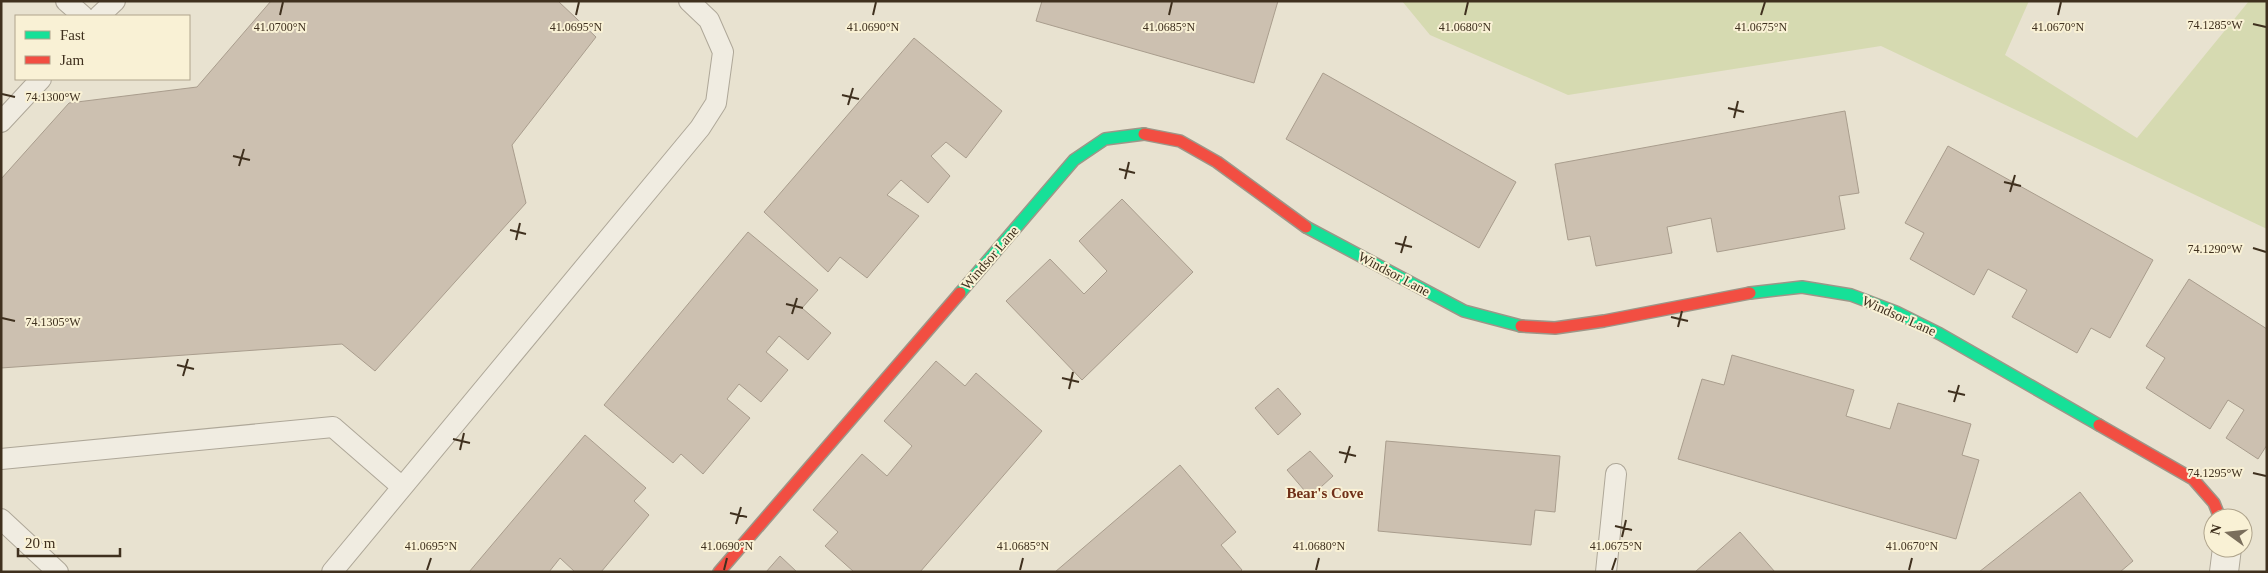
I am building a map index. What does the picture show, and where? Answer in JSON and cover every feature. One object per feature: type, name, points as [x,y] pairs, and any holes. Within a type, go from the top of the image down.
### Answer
[{"type":"street","name":"Windsor Lane","points":[[719,572],[1074,160],[1105,139],[1142,134],[1180,141],[1216,162],[1298,222],[1464,311],[1512,326],[1565,326],[1604,321],[1754,292],[1802,287],[1860,298],[1896,312],[1940,334],[2193,479],[2214,503],[2216,508]]},
{"type":"street","points":[[2224,572],[2226,558]]},
{"type":"lane","points":[[66,1],[82,15]]},
{"type":"lane","points":[[100,15],[115,1]]},
{"type":"lane","points":[[332,572],[700,128],[716,103],[723,52],[709,20],[689,1]]},
{"type":"lane","points":[[1,122],[40,80]]},
{"type":"lane","points":[[1,459],[333,427],[402,487]]},
{"type":"lane","points":[[1606,572],[1616,474]]},
{"type":"lane","points":[[1,519],[58,572]]},
{"type":"green space","points":[[1402,1],[2029,1],[2005,55],[2137,138],[2249,1],[2267,1],[2267,229],[1881,46],[1568,95],[1430,35]]},
{"type":"building","points":[[271,1],[558,1],[596,37],[512,145],[526,203],[375,371],[342,344],[1,368],[1,179],[69,103],[197,87]]},
{"type":"building","points":[[1042,1],[1278,1],[1254,83],[1036,21]]},
{"type":"building","points":[[914,38],[1002,111],[966,158],[946,142],[931,156],[950,176],[928,203],[901,180],[887,195],[919,216],[867,278],[840,257],[828,272],[764,212]]},
{"type":"building","points":[[1323,73],[1516,182],[1479,248],[1286,139]]},
{"type":"building","points":[[1845,111],[1859,193],[1839,196],[1845,229],[1717,252],[1711,218],[1667,227],[1672,253],[1596,266],[1590,236],[1568,240],[1555,164]]},
{"type":"building","points":[[1948,146],[2153,260],[2110,338],[2091,328],[2077,353],[2012,317],[2027,290],[1988,269],[1974,295],[1910,259],[1924,233],[1905,223]]},
{"type":"building","points":[[1122,199],[1193,272],[1082,380],[1006,301],[1050,259],[1084,294],[1107,271],[1079,241]]},
{"type":"building","points":[[748,232],[818,290],[802,308],[831,333],[808,360],[779,336],[766,352],[788,370],[761,402],[739,384],[727,399],[750,418],[703,474],[681,454],[673,463],[604,405]]},
{"type":"building","points":[[2189,279],[2267,329],[2267,445],[2258,459],[2226,438],[2244,410],[2228,400],[2210,429],[2146,388],[2165,358],[2146,346]]},
{"type":"building","points":[[1732,355],[1854,390],[1846,416],[1890,429],[1898,403],[1971,424],[1962,455],[1979,460],[1956,539],[1678,459],[1702,379],[1724,385]]},
{"type":"building","points":[[936,361],[965,386],[976,373],[1042,431],[920,572],[854,572],[825,546],[838,532],[813,510],[862,454],[887,476],[912,446],[884,421]]},
{"type":"building","points":[[1278,388],[1301,414],[1278,435],[1255,408]]},
{"type":"building","points":[[585,435],[646,488],[634,501],[649,515],[601,572],[575,572],[560,558],[549,572],[469,572]]},
{"type":"building","points":[[1386,441],[1560,456],[1555,512],[1535,510],[1531,545],[1378,531]]},
{"type":"building","points":[[1310,451],[1333,476],[1310,497],[1287,470]]},
{"type":"building","points":[[1180,465],[1236,532],[1221,545],[1242,570],[1240,572],[1055,572]]},
{"type":"building","points":[[2080,492],[2133,561],[2120,572],[1979,572]]},
{"type":"building","points":[[1740,532],[1775,572],[1695,572]]},
{"type":"building","points":[[780,556],[797,572],[766,572]]},
{"type":"traffic: fast","points":[[960,293],[1074,160],[1105,139],[1144,134]]},
{"type":"traffic: fast","points":[[1306,227],[1464,311],[1521,326]]},
{"type":"traffic: fast","points":[[1750,293],[1802,287],[1851,295],[1896,312],[1940,334],[2099,425]]},
{"type":"traffic: jam","points":[[1144,134],[1180,141],[1217,162],[1306,227]]},
{"type":"traffic: jam","points":[[719,572],[960,293]]},
{"type":"traffic: jam","points":[[1521,326],[1555,328],[1604,321],[1750,293]]},
{"type":"traffic: jam","points":[[2099,425],[2193,479],[2214,503],[2216,508]]},
{"type":"district","name":"Bear's Cove","points":[[1325,493]]}]
